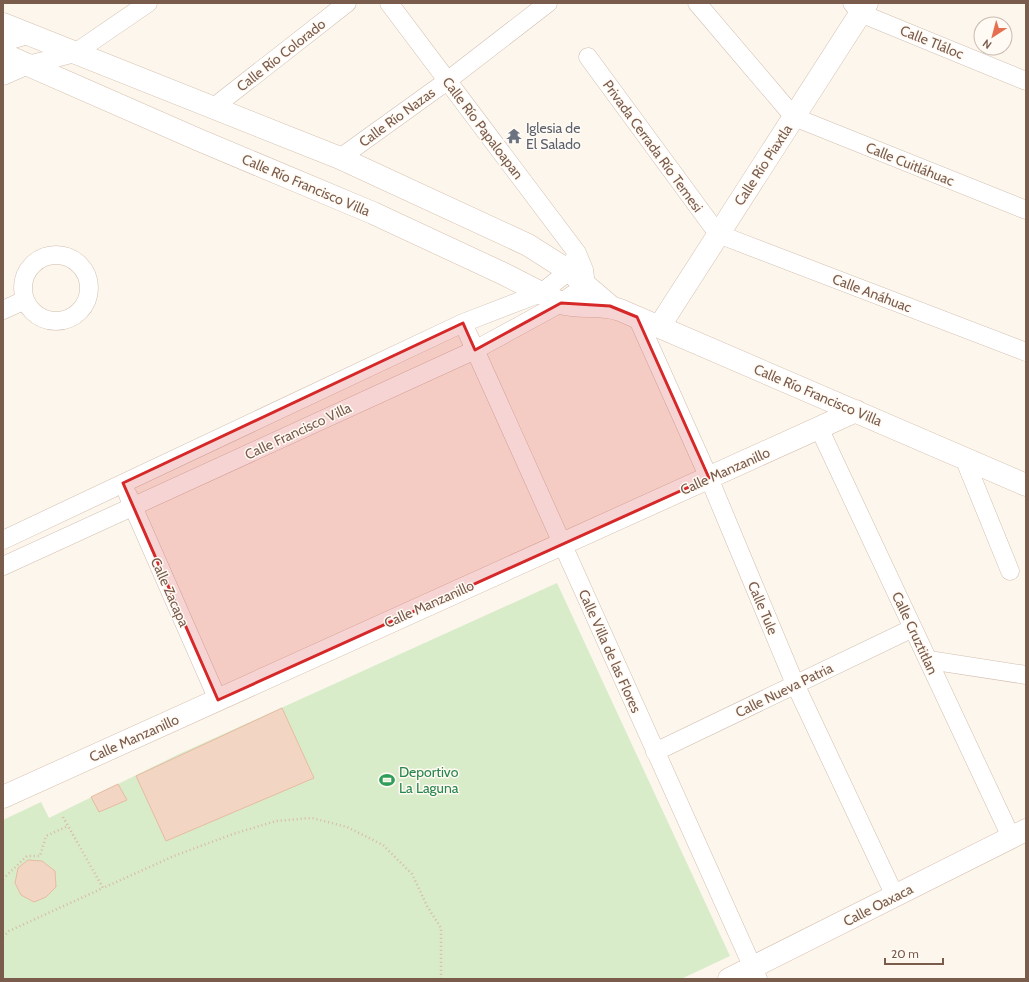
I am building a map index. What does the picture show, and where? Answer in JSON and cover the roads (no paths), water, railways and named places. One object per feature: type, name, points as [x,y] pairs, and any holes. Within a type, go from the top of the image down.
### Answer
[{"type":"main road","name":"Calle Río Piaxtla","points":[[659,326],[794,117],[860,6]]},
{"type":"main road","name":"Calle Río Francisco Villa","points":[[3,24],[340,158],[528,245],[573,262],[586,285],[610,306],[1026,485]]},
{"type":"main road","name":"Calle Río Francisco Villa","points":[[3,54],[198,140],[373,213],[504,274],[561,303],[570,306],[610,306]]},
{"type":"main road","name":"Calle Manzanillo","points":[[3,797],[856,411]]},
{"type":"main road","name":"Calle Oaxaca","points":[[730,979],[755,973],[895,896],[1019,834]]},
{"type":"street","points":[[3,76],[28,65],[75,53],[148,3]]},
{"type":"street","name":"Calle Río Colorado","points":[[214,107],[347,3]]},
{"type":"street","name":"Calle Río Papaloapan","points":[[389,3],[448,81],[573,262]]},
{"type":"street","name":"Calle Río Nazas","points":[[340,158],[448,81],[548,3]]},
{"type":"street","points":[[698,3],[794,117]]},
{"type":"street","name":"Calle Tláloc","points":[[860,6],[1026,81]]},
{"type":"street","points":[[3,42],[31,34]]},
{"type":"street","name":"Privada Cerrada Río Temesi","points":[[588,57],[718,234]]},
{"type":"street","name":"Calle Cuitláhuac","points":[[794,117],[1026,210]]},
{"type":"street","name":"Calle Anáhuac","points":[[718,234],[1026,352]]},
{"type":"street","name":"Calle Francisco Villa","points":[[3,540],[463,323],[541,293],[573,262]]},
{"type":"street","name":"Calle Francisco Villa","points":[[3,566],[475,350],[561,303],[586,285]]},
{"type":"street","points":[[3,310],[25,300]]},
{"type":"street","name":"Calle Tule","points":[[637,317],[709,478],[795,684],[895,896]]},
{"type":"street","name":"Calle Villa de las Flores","points":[[463,323],[755,973]]},
{"type":"street","name":"Calle Cruztitlan","points":[[819,428],[928,660],[1019,834]]},
{"type":"street","points":[[964,458],[1010,571]]},
{"type":"street","name":"Calle Zacapa","points":[[123,483],[218,700]]},
{"type":"street","name":"Calle Nueva Patria","points":[[655,752],[913,628]]},
{"type":"street","points":[[928,660],[1026,675]]},
{"type":"place","name":"Iglesia de El Salado","points":[[514,136]]},
{"type":"place","name":"Deportivo La Laguna","points":[[387,780]]}]
